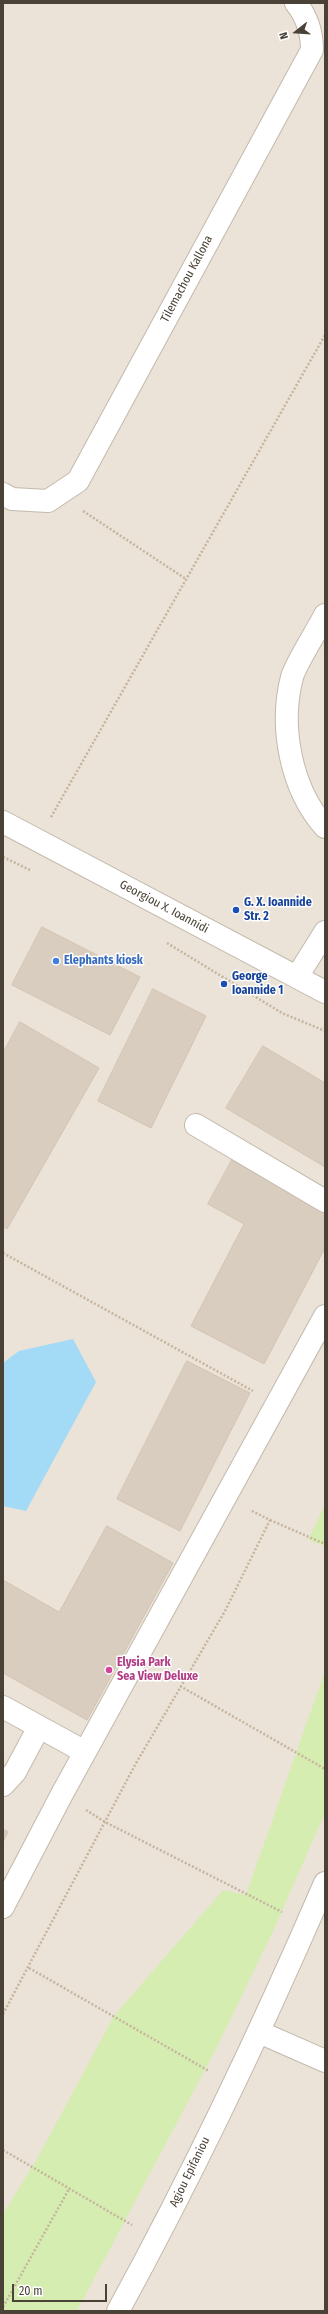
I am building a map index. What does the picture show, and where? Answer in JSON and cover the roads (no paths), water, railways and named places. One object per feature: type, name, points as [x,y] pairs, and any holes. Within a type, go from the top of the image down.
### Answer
[{"type":"street","name":"Tilemachou Kallona","points":[[3,494],[12,499],[48,501],[78,481],[312,50],[312,38],[308,25],[296,3]]},
{"type":"street","points":[[325,616],[292,677],[286,724],[293,770],[314,815],[325,827]]},
{"type":"street","name":"Georgiou X. Ioannidi","points":[[4,826],[38,840],[296,978],[325,992]]},
{"type":"street","points":[[296,978],[325,932]]},
{"type":"street","points":[[196,1125],[325,1201]]},
{"type":"street","points":[[3,1907],[85,1752],[325,1316]]},
{"type":"street","points":[[3,1707],[85,1752]]},
{"type":"street","points":[[3,1785],[16,1772],[39,1727]]},
{"type":"street","name":"Agiou Epifaniou","points":[[118,2311],[157,2239],[234,2085],[325,1883]]},
{"type":"street","points":[[259,2032],[325,2062]]},
{"type":"water","points":[[73,1339],[96,1382],[26,1511],[3,1506],[3,1363],[19,1351]]},
{"type":"place","name":"G. X. Ioannide Str. 2","points":[[236,910]]},
{"type":"place","name":"Elephants kiosk","points":[[56,961]]},
{"type":"place","name":"George Ioannide 1","points":[[224,984]]},
{"type":"place","name":"Elysia Park Sea View Deluxe","points":[[109,1670]]}]
